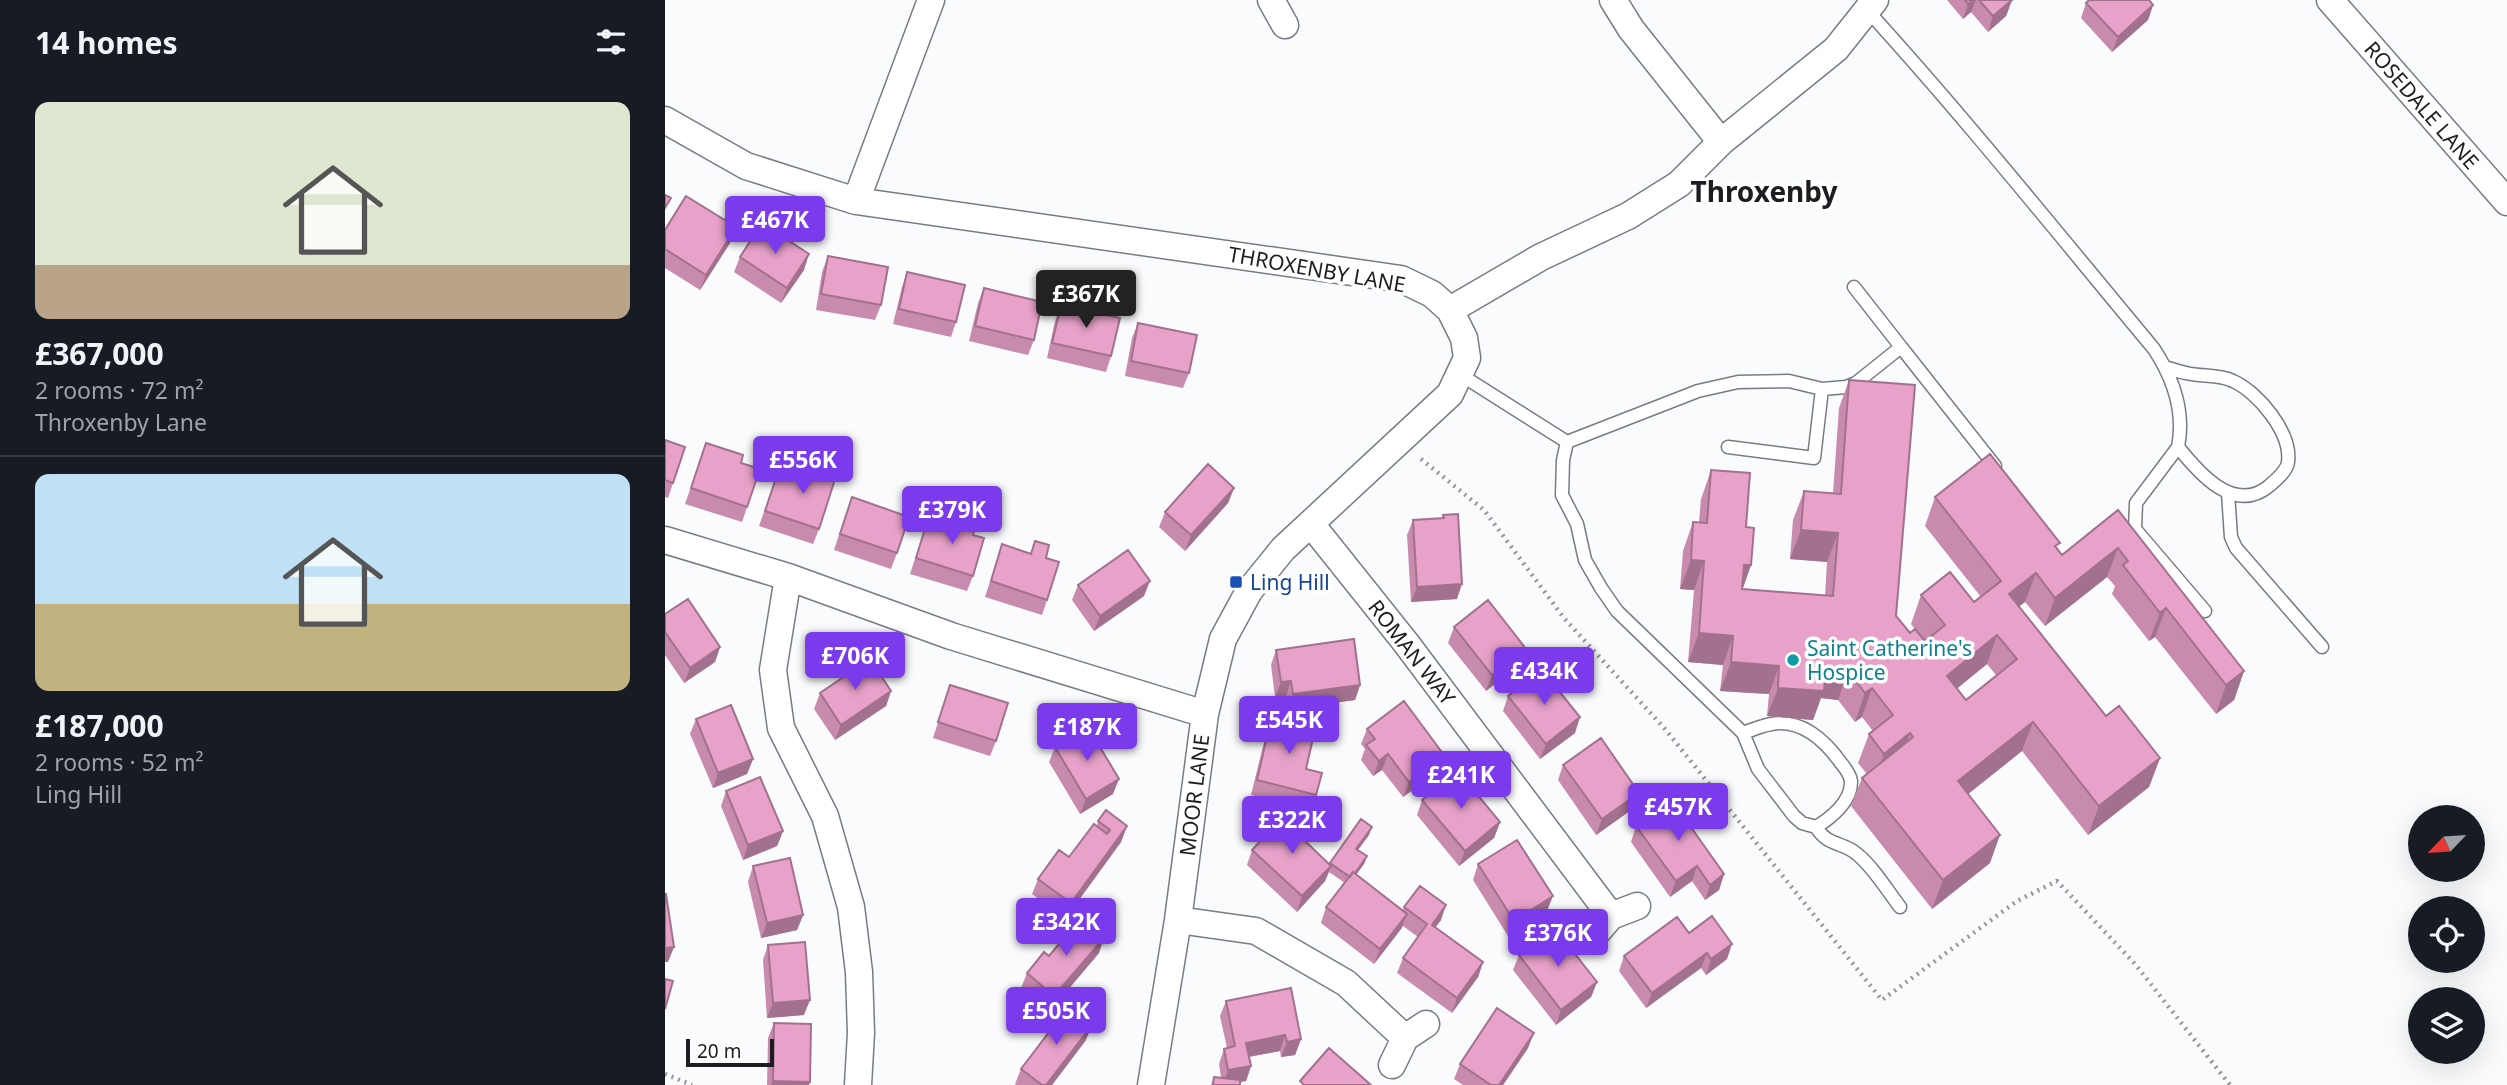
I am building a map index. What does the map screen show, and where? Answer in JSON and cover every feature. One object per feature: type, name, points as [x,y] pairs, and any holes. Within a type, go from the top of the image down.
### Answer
[{"type":"street","points":[[856,201],[932,0]]},
{"type":"street","points":[[1271,0],[1285,25]]},
{"type":"street","points":[[1613,0],[1631,29],[1721,142]]},
{"type":"street","name":"ROSEDALE LANE","points":[[2337,2],[2507,202]]},
{"type":"street","points":[[1461,375],[1467,358],[1464,338],[1450,310],[1541,257],[1628,216],[1679,184],[1721,142],[1836,49],[1871,5]]},
{"type":"street","name":"THROXENBY LANE","points":[[665,120],[746,166],[856,201],[1401,279],[1433,294],[1450,310]]},
{"type":"street","name":"MOOR LANE","points":[[1151,1085],[1178,920],[1205,714],[1223,639],[1249,590],[1283,549],[1450,394],[1461,375]]},
{"type":"street","name":"ROMAN WAY","points":[[1311,524],[1406,643],[1605,924],[1637,906]]},
{"type":"street","points":[[665,540],[788,577],[951,636],[1205,714]]},
{"type":"street","points":[[788,577],[773,670],[781,728],[825,816],[851,907],[859,972],[859,1085]]},
{"type":"street","points":[[1178,920],[1256,931],[1346,983],[1415,1031],[1392,1065]]},
{"type":"lane","points":[[1871,5],[1927,76],[2038,206],[2154,349],[2165,367],[2173,387],[2182,428],[2178,447],[2136,503],[2135,529],[2205,611]]},
{"type":"lane","points":[[1854,286],[1995,466]]},
{"type":"lane","points":[[1567,442],[1698,391],[1738,382],[1789,381],[1822,388],[1846,387],[1856,383],[1901,347]]},
{"type":"lane","points":[[2165,367],[2232,380],[2248,390],[2280,428],[2288,449],[2288,464],[2280,476],[2263,490],[2243,497],[2228,493],[2199,474],[2178,447]]},
{"type":"lane","points":[[1461,375],[1567,442]]},
{"type":"lane","points":[[1728,447],[1814,458],[1822,388]]},
{"type":"lane","points":[[1567,442],[1563,460],[1562,495],[1577,524],[1585,559],[1616,611],[1744,733],[1758,769],[1787,808],[1802,823],[1816,827],[1828,841],[1856,852],[1901,907]]},
{"type":"lane","points":[[2228,493],[2230,530],[2236,548],[2322,647]]},
{"type":"lane","points":[[1744,733],[1780,723],[1799,726],[1811,732],[1832,750],[1849,773],[1851,782],[1842,805],[1831,818],[1816,827]]},
{"type":"path","points":[[665,1074],[692,1085]]},
{"type":"building","points":[[1979,0],[2012,0],[1993,16]]},
{"type":"building","points":[[2089,0],[2149,0],[2153,5],[2118,37],[2086,3]]},
{"type":"building","points":[[665,195],[671,198],[665,208]]},
{"type":"building","points":[[686,196],[736,227],[706,275],[665,249],[665,230]]},
{"type":"building","points":[[762,223],[809,254],[787,288],[740,257]]},
{"type":"building","points":[[828,256],[888,267],[881,305],[821,294]]},
{"type":"building","points":[[907,272],[965,285],[956,322],[899,309]]},
{"type":"building","points":[[984,288],[1042,302],[1034,340],[975,326]]},
{"type":"building","points":[[1061,305],[1120,318],[1111,356],[1052,343]]},
{"type":"building","points":[[1138,323],[1197,335],[1189,373],[1131,361]]},
{"type":"building","name":"Saint Catherine's Hospice","points":[[1849,380],[1915,385],[1896,616],[1910,633],[1915,629],[1925,641],[1945,625],[1921,595],[1950,572],[1974,602],[2001,581],[1935,497],[1990,454],[2060,543],[2055,546],[2062,555],[2118,510],[2244,671],[2226,685],[2166,608],[2160,613],[2123,565],[2128,561],[2118,548],[2055,598],[2036,573],[2009,594],[2106,716],[2119,706],[2160,758],[2099,806],[2033,722],[1958,781],[2000,835],[1943,880],[1862,778],[1913,737],[1910,733],[1884,754],[1869,734],[1893,715],[1872,688],[1865,693],[1848,671],[1826,669],[1824,691],[1778,688],[1779,666],[1731,662],[1733,636],[1699,633],[1704,561],[1691,560],[1693,522],[1707,523],[1711,470],[1750,473],[1746,527],[1754,528],[1751,565],[1744,565],[1742,589],[1833,596],[1838,533],[1801,530],[1804,491],[1841,494]],"holes":[[[1997,635],[2017,659],[1966,700],[1947,676]]]},
{"type":"building","points":[[665,440],[685,447],[673,483],[665,480]]},
{"type":"building","points":[[706,443],[743,455],[741,463],[760,469],[747,507],[691,488]]},
{"type":"building","points":[[813,462],[838,470],[819,529],[765,511],[777,475],[806,484]]},
{"type":"building","points":[[1208,464],[1234,488],[1191,535],[1165,512]]},
{"type":"building","points":[[852,497],[909,517],[897,553],[840,534]]},
{"type":"building","points":[[959,513],[978,519],[973,535],[984,538],[973,576],[916,558],[927,522],[954,530]]},
{"type":"building","points":[[1458,514],[1462,584],[1417,587],[1413,520],[1444,518],[1443,515]]},
{"type":"building","points":[[1035,541],[1049,545],[1046,558],[1059,562],[1047,600],[991,581],[1002,544],[1031,554]]},
{"type":"building","points":[[1128,550],[1150,581],[1100,616],[1078,585]]},
{"type":"building","points":[[688,599],[720,647],[690,668],[665,632],[665,614]]},
{"type":"building","points":[[1488,600],[1526,649],[1492,675],[1454,627]]},
{"type":"building","points":[[1354,639],[1360,685],[1293,694],[1291,681],[1281,682],[1276,650]]},
{"type":"building","points":[[870,659],[891,691],[841,725],[820,693]]},
{"type":"building","points":[[1542,670],[1580,717],[1546,744],[1508,696]]},
{"type":"building","points":[[950,685],[1008,703],[996,741],[938,722]]},
{"type":"building","points":[[1404,701],[1444,755],[1409,782],[1388,754],[1379,761],[1366,745],[1375,739],[1367,729]]},
{"type":"building","points":[[731,705],[753,759],[718,773],[696,719]]},
{"type":"building","points":[[1272,715],[1316,725],[1306,769],[1322,773],[1316,795],[1257,780]]},
{"type":"building","points":[[1088,727],[1119,779],[1086,799],[1055,747]]},
{"type":"building","points":[[1601,738],[1639,793],[1602,819],[1563,765]]},
{"type":"building","points":[[1457,770],[1500,822],[1465,851],[1422,800]]},
{"type":"building","points":[[760,777],[783,831],[748,845],[726,791]]},
{"type":"building","points":[[1680,795],[1689,808],[1681,813],[1724,874],[1710,885],[1697,866],[1676,881],[1636,826]]},
{"type":"building","points":[[1106,810],[1127,826],[1071,903],[1038,879],[1059,850],[1069,857],[1094,824],[1107,834],[1110,830],[1098,821]]},
{"type":"building","points":[[1284,816],[1296,828],[1301,823],[1311,832],[1304,840],[1331,866],[1302,896],[1252,850]]},
{"type":"building","points":[[1361,819],[1372,827],[1356,849],[1367,856],[1350,877],[1330,863]]},
{"type":"building","points":[[1517,840],[1553,896],[1514,921],[1478,864]]},
{"type":"building","points":[[790,858],[803,915],[767,923],[753,866]]},
{"type":"building","points":[[1353,872],[1407,914],[1380,949],[1326,907]]},
{"type":"building","points":[[1420,886],[1446,905],[1432,925],[1483,962],[1457,998],[1403,958],[1427,924],[1404,907]]},
{"type":"building","points":[[665,894],[674,947],[665,948]]},
{"type":"building","points":[[1712,916],[1732,944],[1711,959],[1707,953],[1652,993],[1624,956],[1677,917],[1689,933]]},
{"type":"building","points":[[1081,918],[1104,938],[1054,996],[1027,973],[1044,952],[1049,956]]},
{"type":"building","points":[[1554,927],[1597,982],[1561,1010],[1519,955]]},
{"type":"building","points":[[805,942],[810,1000],[773,1003],[768,945]]},
{"type":"building","points":[[665,979],[673,981],[665,1009]]},
{"type":"building","points":[[1291,988],[1301,1039],[1287,1042],[1285,1035],[1246,1043],[1251,1066],[1228,1070],[1224,1049],[1235,1046],[1226,1001]]},
{"type":"building","points":[[1068,1007],[1092,1025],[1046,1085],[1042,1085],[1021,1069]]},
{"type":"building","points":[[1497,1008],[1534,1033],[1499,1085],[1491,1085],[1460,1064]]},
{"type":"building","points":[[774,1023],[811,1024],[810,1082],[773,1081]]},
{"type":"building","points":[[1329,1048],[1371,1085],[1304,1085],[1300,1081]]},
{"type":"building","points":[[1214,1077],[1240,1080],[1240,1085],[1213,1085]]},
{"type":"place","name":"Ling Hill","points":[[1236,582]]},
{"type":"place","name":"Saint Catherine's Hospice","points":[[1793,660]]},
{"type":"district","name":"Throxenby","points":[[1764,191]]}]
